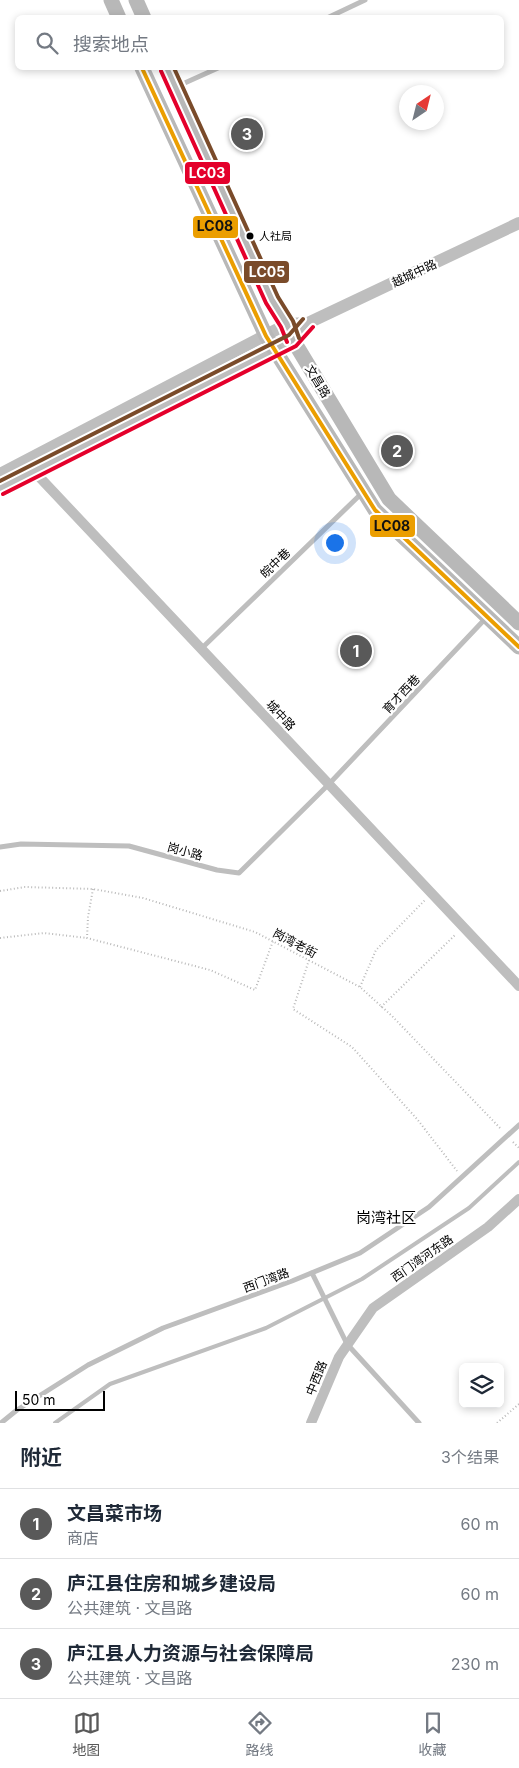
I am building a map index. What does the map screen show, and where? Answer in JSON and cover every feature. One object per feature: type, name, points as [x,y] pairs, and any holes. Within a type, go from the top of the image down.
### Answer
[{"type":"main road","points":[[111,0],[118,15]]},
{"type":"main road","points":[[136,0],[143,15]]},
{"type":"main road","name":"文昌路","points":[[143,70],[266,336],[363,492],[375,510],[519,647]]},
{"type":"main road","name":"文昌路","points":[[168,70],[272,300],[389,499],[519,623]]},
{"type":"street","name":"越城中路","points":[[0,474],[287,324],[308,322],[519,223]]},
{"type":"street","name":"越城中路","points":[[0,488],[294,340],[308,322]]},
{"type":"street","name":"城中路","points":[[25,462],[519,986]]},
{"type":"street","name":"西门湾河东路","points":[[347,1344],[373,1308],[488,1228],[519,1199]]},
{"type":"street","name":"中西路","points":[[311,1423],[338,1357],[347,1344]]},
{"type":"lane","points":[[333,15],[365,0]]},
{"type":"lane","points":[[176,87],[214,70]]},
{"type":"lane","name":"皖中巷","points":[[201,649],[363,492]]},
{"type":"lane","name":"育才西巷","points":[[329,784],[487,616]]},
{"type":"lane","name":"岗小路","points":[[0,847],[21,844],[129,846],[217,870],[239,874],[329,784]]},
{"type":"lane","name":"西门湾路","points":[[1,1423],[17,1410],[88,1365],[163,1328],[312,1273],[360,1252],[428,1207],[519,1125]]},
{"type":"lane","points":[[312,1273],[347,1344],[419,1423]]},
{"type":"path","name":"岗湾老街","points":[[0,891],[25,887],[93,889],[143,898],[255,932],[360,987],[518,1147]]},
{"type":"path","points":[[88,938],[88,917],[93,889]]},
{"type":"path","points":[[360,987],[376,950],[432,893]]},
{"type":"path","points":[[381,1007],[463,926]]},
{"type":"path","points":[[0,938],[44,934],[88,938],[210,970],[255,990],[273,941]]},
{"type":"path","points":[[309,960],[292,1009],[352,1047],[416,1119],[461,1177]]},
{"type":"path","points":[[497,1423],[519,1404]]},
{"type":"waterway","points":[[55,1423],[110,1384],[266,1328],[362,1279],[469,1208],[519,1162]]},
{"type":"transit line","name":"LC08","points":[[143,70],[266,336],[375,510],[519,647]]},
{"type":"transit line","name":"LC05","points":[[175,70],[278,297],[293,321],[299,338]]},
{"type":"transit line","name":"LC03","points":[[161,71],[266,303],[281,327],[287,342]]},
{"type":"transit line","name":"LC05","points":[[0,481],[289,335],[303,319]]},
{"type":"transit line","name":"LC03","points":[[3,494],[296,346],[313,327]]},
{"type":"place","name":"庐江县人力资源与社会保障局","points":[[247,134]]},
{"type":"place","name":"人社局","points":[[250,236]]},
{"type":"place","name":"庐江县住房和城乡建设局","points":[[397,451]]},
{"type":"place","name":"文昌菜市场","points":[[356,651]]},
{"type":"district","name":"岗湾社区","points":[[386,1217]]}]
